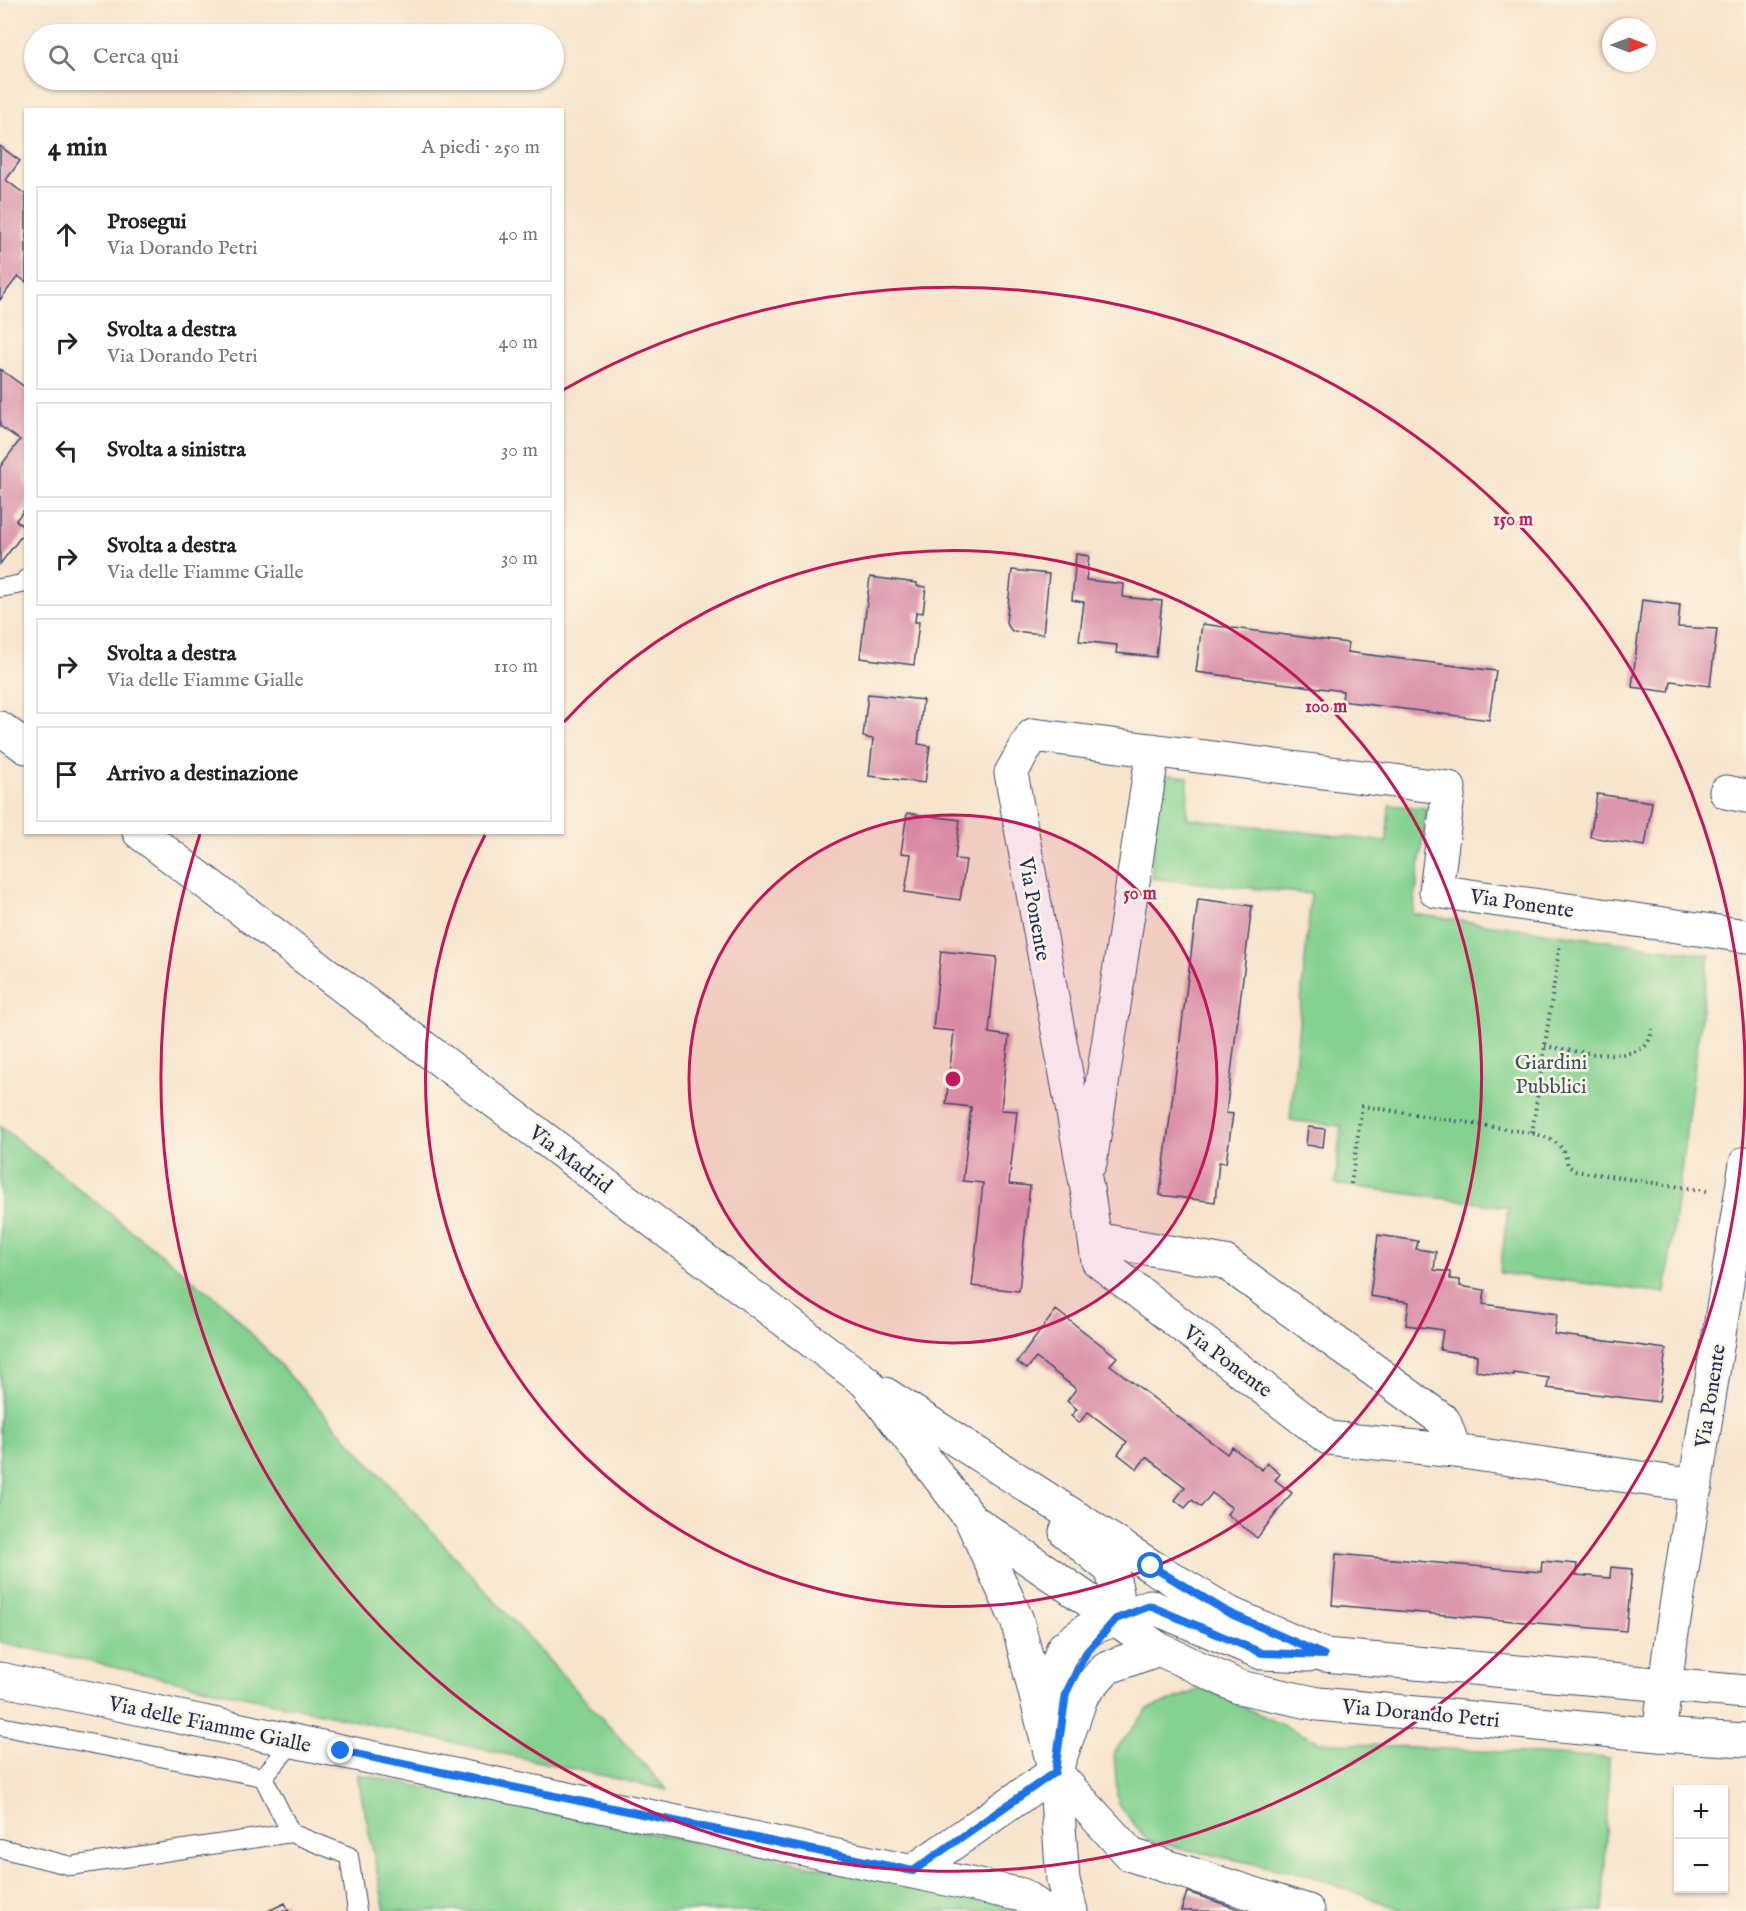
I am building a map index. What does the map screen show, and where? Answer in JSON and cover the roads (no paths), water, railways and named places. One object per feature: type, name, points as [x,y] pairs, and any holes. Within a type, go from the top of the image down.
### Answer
[{"type":"street","points":[[0,728],[24,746]]},
{"type":"street","name":"Via Ponente","points":[[1696,1486],[1455,1451],[1328,1438],[1098,1262],[1011,774],[1033,735],[1449,788],[1436,891],[1746,936]]},
{"type":"street","points":[[1086,1189],[1153,750]]},
{"type":"street","name":"Via Madrid","points":[[142,834],[866,1382],[971,1519]]},
{"type":"street","name":"Via Ponente","points":[[1664,1686],[1746,1163]]},
{"type":"street","points":[[1095,1239],[1225,1262],[1444,1421],[1455,1451]]},
{"type":"street","points":[[866,1382],[1151,1566],[1229,1613],[1324,1655]]},
{"type":"street","points":[[973,1451],[1006,1482],[1112,1570],[1117,1593],[1116,1619]]},
{"type":"street","points":[[971,1519],[1017,1620],[1055,1772],[1131,1855],[1308,1911]]},
{"type":"street","name":"Via Dorando Petri","points":[[971,1519],[1159,1649],[1239,1687],[1318,1704],[1746,1740]]},
{"type":"street","points":[[1071,1911],[1063,1880],[1048,1693],[1063,1648],[1087,1630],[1150,1606],[1262,1653],[1324,1655],[1746,1692]]},
{"type":"street","points":[[913,1871],[1055,1772],[1082,1695],[1106,1668],[1159,1649]]},
{"type":"street","name":"Via delle Fiamme Gialle","points":[[0,1679],[1022,1895],[1045,1911]]},
{"type":"street","points":[[1659,1734],[1664,1686]]},
{"type":"lane","points":[[0,588],[22,584],[24,582]]},
{"type":"lane","points":[[0,1726],[263,1777]]},
{"type":"lane","points":[[263,1777],[294,1741]]},
{"type":"lane","points":[[263,1777],[291,1833]]},
{"type":"lane","points":[[0,1848],[71,1866],[291,1833],[349,1856],[357,1911]]},
{"type":"park label","name":"Giardini Pubblici","points":[[1551,1074]]}]
